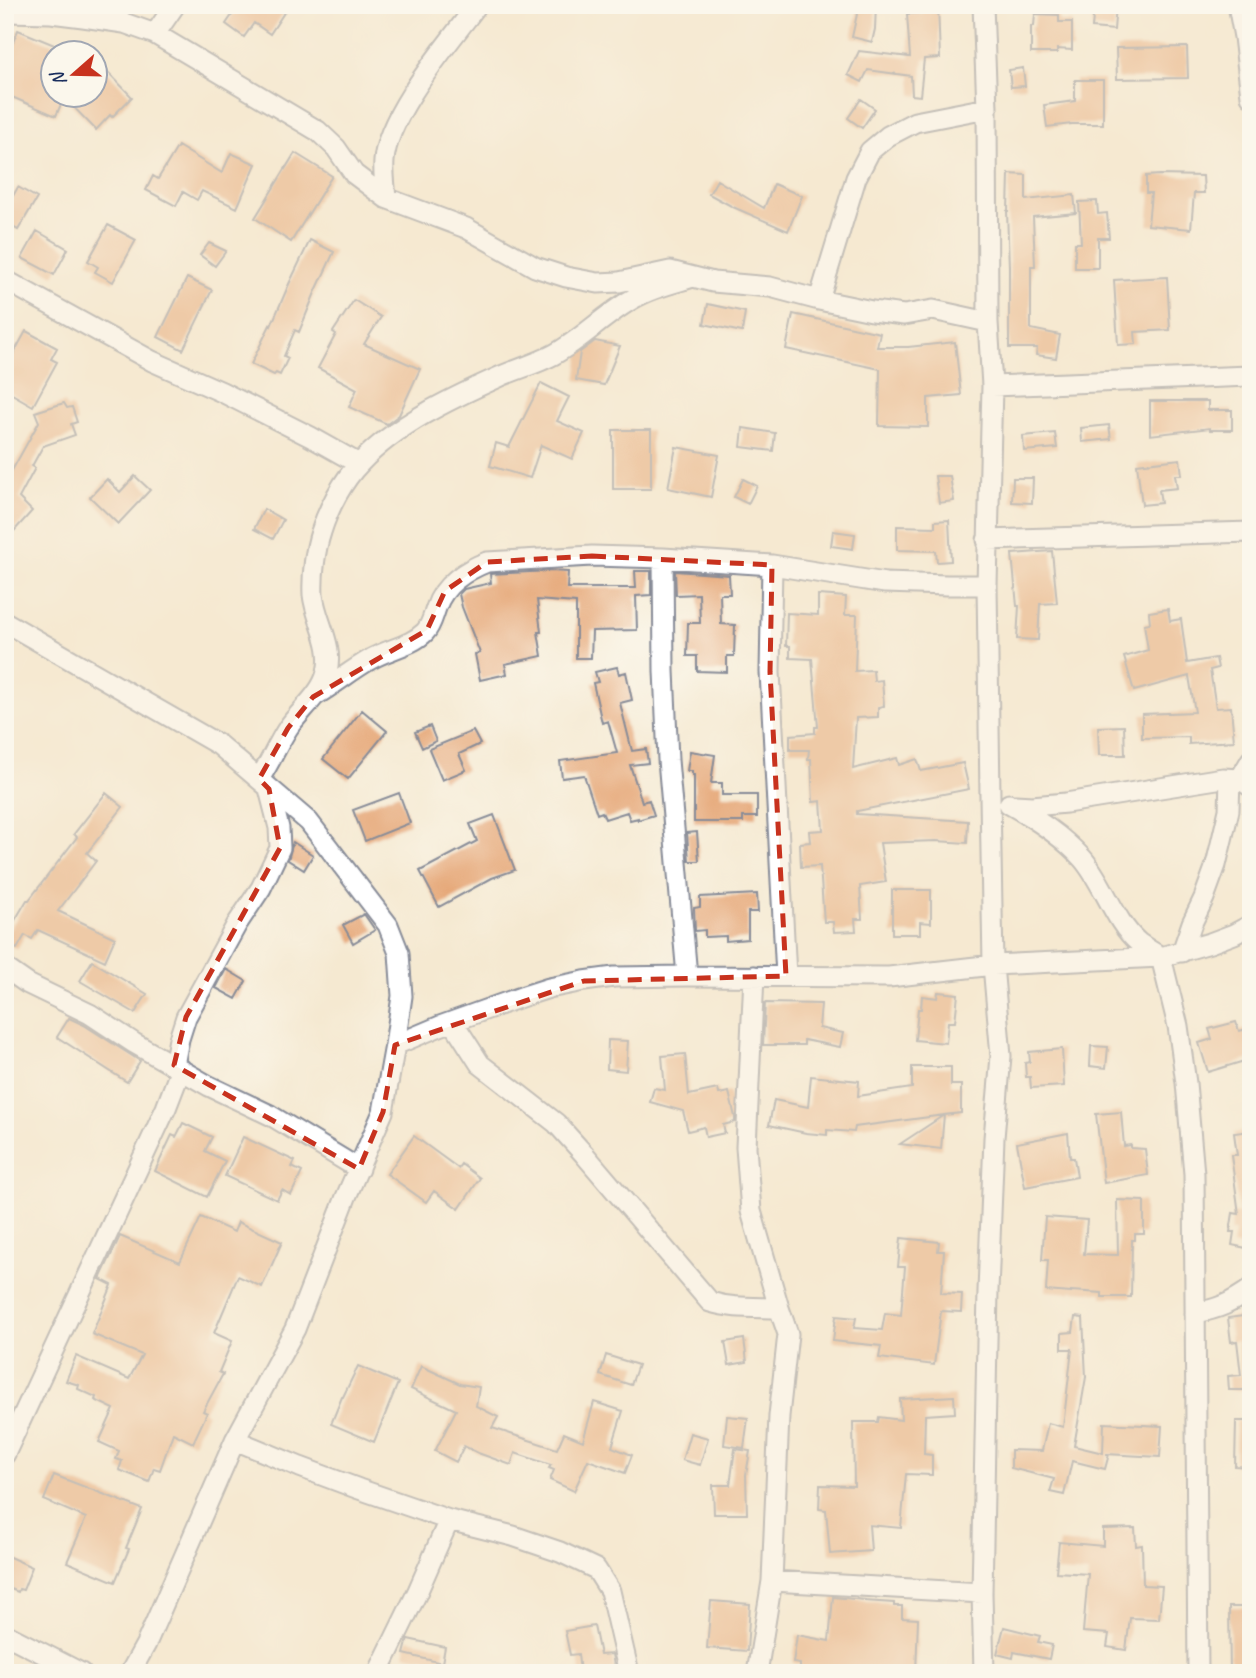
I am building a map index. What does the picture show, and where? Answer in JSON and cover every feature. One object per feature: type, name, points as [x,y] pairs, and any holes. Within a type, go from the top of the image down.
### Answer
[{"type":"street","points":[[386,198],[384,159],[391,133],[404,106],[477,5]]},
{"type":"street","points":[[983,5],[987,108],[988,322],[992,386],[987,584],[990,796],[993,965],[1001,1056],[994,1138],[988,1291],[982,1593],[984,1673]]},
{"type":"street","points":[[1238,5],[1251,96]]},
{"type":"street","points":[[5,12],[51,13],[124,23],[162,16],[318,131],[336,148],[354,174],[386,198],[466,228],[535,267],[566,277],[598,283],[620,282],[670,271],[713,282],[770,287],[872,311],[904,315],[933,310],[988,322]]},
{"type":"street","points":[[818,300],[856,177],[870,151],[888,136],[915,121],[987,108]]},
{"type":"street","points":[[5,1454],[166,1108],[177,1067],[179,1039],[186,1017],[237,924],[261,888],[280,848],[279,828],[264,784],[288,728],[313,697],[327,674],[329,658],[326,640],[313,596],[314,567],[320,533],[337,494],[359,464],[392,435],[434,409],[577,341],[632,299],[695,277]]},
{"type":"street","points":[[5,280],[152,361],[222,392],[359,464]]},
{"type":"street","points":[[1251,370],[1251,389]]},
{"type":"street","points":[[992,386],[1250,376]]},
{"type":"street","points":[[988,540],[1251,532]]},
{"type":"street","points":[[313,697],[370,659],[416,639],[427,630],[444,591],[472,567],[487,562],[593,556],[663,558],[772,565],[885,583],[987,584]]},
{"type":"street","points":[[663,558],[668,760],[687,976]]},
{"type":"street","points":[[772,565],[770,672],[786,976]]},
{"type":"street","points":[[5,622],[219,745],[309,822],[388,925],[399,953],[402,996],[383,1112],[346,1197],[295,1329],[235,1440],[146,1644],[130,1673]]},
{"type":"street","points":[[1182,952],[1216,865],[1229,810],[1251,760]]},
{"type":"street","points":[[1009,804],[1032,806],[1066,803],[1223,778],[1240,782]]},
{"type":"street","points":[[990,796],[1054,831],[1084,859],[1130,932],[1138,942],[1161,957],[1178,1026],[1194,1174],[1198,1673]]},
{"type":"street","points":[[395,1045],[549,988],[584,981],[687,976],[889,977],[993,965],[1161,957],[1234,934],[1251,925]]},
{"type":"street","points":[[5,968],[28,984],[90,1014],[209,1086],[270,1115],[359,1169]]},
{"type":"street","points":[[754,976],[746,1147],[751,1211],[788,1334],[779,1416],[772,1581],[757,1673]]},
{"type":"street","points":[[453,1022],[480,1064],[556,1123],[710,1302],[745,1308],[779,1308]]},
{"type":"street","points":[[1195,1313],[1214,1310],[1231,1303],[1251,1289]]},
{"type":"street","points":[[235,1440],[300,1467],[449,1520],[513,1536],[560,1552],[596,1569],[610,1591],[629,1673]]},
{"type":"street","points":[[378,1673],[449,1520]]},
{"type":"street","points":[[772,1581],[982,1593]]},
{"type":"street","points":[[5,1634],[81,1673]]},
{"type":"highlighted area","points":[[592,556],[772,565],[770,672],[786,976],[584,981],[395,1045],[383,1112],[359,1169],[174,1065],[186,1017],[280,848],[269,789],[259,779],[288,728],[313,697],[427,630],[445,591],[487,562]]},
{"type":"building","points":[[239,5],[289,5],[270,34],[254,23],[244,37],[226,24]]},
{"type":"building","points":[[859,5],[876,5],[872,42],[852,37]]},
{"type":"building","points":[[921,5],[938,5],[940,58],[924,59],[920,96],[912,95],[911,76],[868,70],[862,82],[848,75],[859,51],[910,57],[907,14],[922,13]]},
{"type":"building","points":[[1094,5],[1116,5],[1114,30],[1092,28]]},
{"type":"building","points":[[1035,14],[1059,15],[1059,22],[1072,22],[1072,50],[1031,53],[1031,26],[1034,26]]},
{"type":"building","points":[[18,30],[38,38],[38,108],[59,108],[56,116],[5,94],[5,61]]},
{"type":"building","points":[[1187,47],[1188,78],[1117,79],[1116,48]]},
{"type":"building","points":[[1023,68],[1025,86],[1011,87],[1009,70]]},
{"type":"building","points":[[108,72],[132,97],[96,130],[75,108],[108,108]]},
{"type":"building","points":[[1075,80],[1103,80],[1103,124],[1047,127],[1044,105],[1075,101]]},
{"type":"building","points":[[861,99],[875,109],[862,128],[848,118]]},
{"type":"building","points":[[178,146],[222,173],[231,153],[256,164],[237,208],[202,191],[197,200],[183,192],[176,206],[146,190],[153,176],[158,179]]},
{"type":"building","points":[[295,153],[332,176],[291,242],[255,218]]},
{"type":"building","points":[[1009,174],[1026,175],[1026,200],[1074,195],[1076,213],[1033,217],[1035,266],[1031,266],[1031,329],[1060,335],[1056,358],[1036,355],[1037,348],[1009,348]]},
{"type":"building","points":[[1146,176],[1203,176],[1204,193],[1194,193],[1191,229],[1148,225],[1151,193],[1146,193]]},
{"type":"building","points":[[717,180],[764,208],[774,184],[802,196],[788,231],[709,194]]},
{"type":"building","points":[[18,187],[37,198],[18,230],[5,222],[5,210]]},
{"type":"building","points":[[1097,201],[1098,214],[1107,213],[1109,238],[1098,238],[1098,268],[1075,268],[1075,243],[1081,243],[1079,202]]},
{"type":"building","points":[[108,225],[136,240],[113,282],[95,272],[98,267],[88,261]]},
{"type":"building","points":[[37,231],[68,249],[54,275],[22,258]]},
{"type":"building","points":[[310,240],[334,252],[299,332],[295,330],[284,356],[288,358],[280,375],[274,375],[251,364]]},
{"type":"building","points":[[209,243],[226,251],[215,266],[200,255]]},
{"type":"building","points":[[1167,277],[1170,330],[1135,332],[1136,344],[1118,345],[1114,280]]},
{"type":"building","points":[[187,278],[212,290],[183,350],[158,337]]},
{"type":"building","points":[[354,300],[381,317],[364,344],[420,369],[399,415],[387,424],[349,407],[357,389],[318,368],[336,334],[333,332]]},
{"type":"building","points":[[708,304],[745,312],[742,332],[704,324]]},
{"type":"building","points":[[793,314],[880,333],[877,347],[955,342],[961,395],[928,398],[928,427],[879,426],[880,369],[786,349]]},
{"type":"building","points":[[26,331],[57,348],[51,359],[57,362],[33,406],[5,390],[5,369]]},
{"type":"building","points":[[595,341],[620,346],[604,385],[576,380],[580,352]]},
{"type":"building","points":[[541,383],[569,397],[557,421],[584,433],[572,459],[541,445],[530,478],[490,466],[496,443],[509,447]]},
{"type":"building","points":[[1150,401],[1208,401],[1208,410],[1232,410],[1232,430],[1210,428],[1150,435]]},
{"type":"building","points":[[64,403],[67,408],[72,407],[77,422],[71,424],[75,435],[43,446],[19,498],[32,511],[14,531],[5,523],[5,483],[39,422],[35,412]]},
{"type":"building","points":[[1109,425],[1111,439],[1082,442],[1081,428]]},
{"type":"building","points":[[743,428],[775,433],[773,451],[741,447]]},
{"type":"building","points":[[613,430],[651,430],[651,489],[613,489]]},
{"type":"building","points":[[1055,433],[1057,448],[1024,451],[1023,436]]},
{"type":"building","points":[[676,447],[719,455],[711,497],[668,488]]},
{"type":"building","points":[[1180,459],[1182,475],[1175,475],[1177,488],[1159,490],[1161,503],[1142,505],[1137,464]]},
{"type":"building","points":[[135,476],[150,490],[118,524],[90,497],[107,479],[120,492]]},
{"type":"building","points":[[935,476],[950,476],[954,501],[939,503]]},
{"type":"building","points":[[1013,478],[1033,478],[1032,503],[1012,502]]},
{"type":"building","points":[[743,479],[757,486],[748,504],[734,497]]},
{"type":"building","points":[[264,509],[283,520],[273,539],[254,529]]},
{"type":"building","points":[[949,520],[951,561],[937,562],[936,551],[897,550],[897,526],[935,527],[935,521]]},
{"type":"building","points":[[833,531],[855,534],[853,549],[831,546]]},
{"type":"building","points":[[1052,551],[1057,603],[1040,604],[1038,640],[1017,639],[1019,606],[1012,554]]},
{"type":"building","points":[[635,571],[651,571],[651,595],[636,596],[637,630],[592,631],[591,658],[576,658],[576,603],[537,600],[542,656],[505,664],[507,674],[480,680],[475,654],[480,653],[459,594],[464,589],[491,583],[490,574],[568,572],[567,588],[636,588]]},
{"type":"building","points":[[675,571],[729,575],[730,594],[720,594],[721,624],[735,625],[734,656],[727,656],[727,672],[697,671],[697,656],[687,656],[688,623],[700,623],[699,594],[676,595]]},
{"type":"building","points":[[818,595],[846,597],[845,615],[857,615],[855,671],[873,670],[874,681],[882,680],[884,706],[878,707],[878,717],[856,718],[853,769],[897,758],[899,765],[917,759],[921,771],[963,763],[969,789],[857,811],[857,814],[968,821],[967,843],[880,843],[886,882],[860,886],[862,919],[855,919],[856,931],[834,932],[833,922],[824,922],[820,866],[801,867],[800,843],[810,842],[809,831],[823,830],[821,801],[813,802],[809,750],[790,750],[790,735],[815,733],[815,727],[818,727],[812,659],[790,658],[790,646],[786,646],[787,613],[818,615]]},
{"type":"building","points":[[1168,609],[1170,621],[1181,619],[1187,663],[1216,658],[1218,668],[1210,670],[1216,708],[1231,707],[1234,741],[1189,744],[1189,737],[1142,738],[1142,714],[1195,712],[1189,676],[1134,691],[1124,657],[1148,650],[1144,624],[1150,623],[1149,612]]},
{"type":"building","points":[[617,667],[619,674],[626,672],[632,700],[620,703],[632,751],[646,749],[648,763],[630,765],[642,802],[649,800],[654,815],[638,820],[630,820],[627,812],[605,819],[602,812],[597,814],[584,775],[562,778],[560,761],[617,753],[608,721],[602,723],[593,683],[598,682],[595,672]]},
{"type":"building","points":[[362,710],[387,731],[348,779],[323,759]]},
{"type":"building","points":[[430,726],[436,741],[422,748],[415,732]]},
{"type":"building","points":[[1124,726],[1125,755],[1099,755],[1098,727]]},
{"type":"building","points":[[473,731],[480,744],[459,754],[466,770],[442,780],[429,749]]},
{"type":"building","points":[[690,751],[715,755],[711,783],[722,783],[722,795],[757,795],[757,817],[743,817],[743,822],[694,822],[694,775],[692,771],[687,771]]},
{"type":"building","points":[[106,793],[123,807],[87,853],[96,861],[58,911],[115,938],[105,961],[38,930],[32,939],[25,935],[17,949],[5,942],[5,937],[27,900],[77,837],[74,834]]},
{"type":"building","points":[[399,793],[410,823],[365,841],[353,810]]},
{"type":"building","points":[[494,815],[515,870],[492,878],[439,907],[420,871],[477,841],[470,824]]},
{"type":"building","points":[[697,832],[699,861],[689,861],[687,833]]},
{"type":"building","points":[[293,842],[313,855],[304,870],[288,860]]},
{"type":"building","points":[[892,890],[931,890],[931,923],[920,922],[920,934],[892,934]]},
{"type":"building","points":[[757,894],[758,912],[748,912],[748,939],[726,941],[726,936],[705,937],[705,930],[695,931],[694,908],[700,907],[700,897]]},
{"type":"building","points":[[364,914],[375,930],[353,943],[343,925]]},
{"type":"building","points":[[92,961],[147,994],[135,1013],[80,981]]},
{"type":"building","points":[[226,969],[246,981],[236,999],[216,988]]},
{"type":"building","points":[[938,992],[958,994],[955,1022],[948,1022],[946,1043],[915,1040],[922,996],[937,998]]},
{"type":"building","points":[[765,1003],[821,1004],[819,1028],[843,1033],[840,1047],[804,1040],[804,1045],[763,1045]]},
{"type":"building","points":[[69,1018],[140,1061],[127,1082],[57,1037]]},
{"type":"building","points":[[1236,1022],[1239,1031],[1251,1028],[1251,1059],[1208,1072],[1199,1043],[1212,1039],[1209,1029]]},
{"type":"building","points":[[608,1040],[628,1041],[626,1071],[607,1069]]},
{"type":"building","points":[[1091,1046],[1108,1047],[1106,1068],[1090,1066]]},
{"type":"building","points":[[1062,1049],[1064,1086],[1031,1088],[1030,1077],[1026,1077],[1025,1063],[1030,1062],[1029,1052]]},
{"type":"building","points":[[685,1054],[689,1095],[718,1089],[719,1094],[729,1092],[735,1122],[723,1125],[725,1133],[706,1137],[704,1127],[688,1131],[683,1111],[650,1102],[654,1088],[665,1090],[662,1056]]},
{"type":"building","points":[[912,1067],[951,1067],[951,1085],[961,1085],[961,1113],[855,1127],[854,1132],[827,1130],[827,1135],[769,1125],[774,1100],[808,1107],[811,1076],[859,1081],[858,1096],[912,1088]]},
{"type":"building","points":[[1121,1112],[1124,1146],[1145,1149],[1148,1175],[1104,1183],[1096,1114]]},
{"type":"building","points":[[944,1115],[941,1149],[900,1144]]},
{"type":"building","points":[[183,1123],[212,1137],[205,1151],[225,1161],[207,1197],[155,1171],[172,1135],[176,1137]]},
{"type":"building","points":[[1251,1131],[1251,1244],[1247,1243],[1246,1248],[1232,1245],[1234,1232],[1230,1232],[1233,1213],[1239,1214],[1231,1155],[1237,1155],[1234,1133]]},
{"type":"building","points":[[1068,1133],[1070,1158],[1074,1158],[1077,1177],[1025,1187],[1017,1143]]},
{"type":"building","points":[[414,1136],[458,1168],[461,1164],[480,1178],[459,1209],[434,1191],[426,1202],[387,1174]]},
{"type":"building","points":[[243,1137],[295,1161],[292,1167],[302,1172],[291,1195],[282,1190],[277,1200],[225,1176]]},
{"type":"building","points":[[1117,1200],[1144,1201],[1144,1234],[1135,1234],[1135,1240],[1132,1240],[1131,1297],[1046,1291],[1048,1260],[1042,1260],[1045,1217],[1087,1220],[1084,1254],[1118,1255]]},
{"type":"building","points":[[201,1217],[234,1232],[238,1222],[282,1242],[262,1287],[238,1276],[214,1333],[232,1341],[219,1372],[223,1374],[203,1411],[207,1413],[193,1443],[173,1433],[160,1470],[154,1468],[149,1482],[119,1470],[122,1461],[116,1459],[119,1451],[99,1442],[114,1409],[78,1389],[79,1385],[66,1381],[76,1356],[129,1379],[142,1355],[92,1334],[112,1285],[100,1279],[120,1236],[180,1262]]},
{"type":"building","points":[[901,1238],[939,1242],[938,1251],[944,1251],[941,1293],[962,1294],[961,1312],[941,1311],[934,1365],[879,1358],[881,1346],[833,1341],[836,1316],[856,1318],[854,1328],[882,1330],[885,1313],[901,1315],[905,1267],[898,1267]]},
{"type":"building","points":[[1251,1315],[1251,1390],[1229,1390],[1228,1376],[1241,1375],[1237,1341],[1231,1342],[1228,1318]]},
{"type":"building","points":[[1075,1317],[1083,1318],[1086,1377],[1074,1446],[1103,1453],[1104,1423],[1162,1426],[1160,1457],[1109,1454],[1105,1469],[1072,1461],[1064,1495],[1050,1492],[1054,1479],[1011,1468],[1011,1450],[1042,1451],[1048,1423],[1063,1427],[1072,1349],[1062,1349],[1062,1333],[1073,1332]]},
{"type":"building","points":[[744,1339],[747,1362],[729,1365],[725,1342]]},
{"type":"building","points":[[606,1355],[638,1365],[631,1385],[600,1375]]},
{"type":"building","points":[[358,1366],[398,1383],[374,1442],[331,1424]]},
{"type":"building","points":[[421,1366],[460,1384],[479,1387],[476,1406],[498,1417],[492,1428],[557,1449],[564,1433],[583,1441],[594,1402],[623,1411],[612,1447],[632,1455],[625,1473],[588,1460],[574,1491],[550,1480],[554,1470],[549,1468],[551,1465],[515,1453],[511,1465],[464,1446],[456,1462],[435,1451],[456,1410],[411,1389]]},
{"type":"building","points":[[954,1396],[955,1413],[925,1415],[924,1454],[932,1455],[932,1475],[906,1474],[901,1528],[869,1525],[871,1551],[830,1554],[826,1510],[819,1509],[820,1485],[854,1486],[853,1422],[878,1422],[879,1417],[901,1420],[900,1399]]},
{"type":"building","points":[[727,1416],[748,1418],[744,1448],[724,1445]]},
{"type":"building","points":[[1236,1421],[1251,1421],[1251,1467],[1235,1466]]},
{"type":"building","points":[[690,1433],[708,1438],[700,1465],[682,1460]]},
{"type":"building","points":[[735,1449],[750,1451],[746,1475],[747,1514],[714,1514],[713,1485],[730,1485]]},
{"type":"building","points":[[54,1475],[142,1509],[115,1582],[67,1562],[86,1518],[44,1500]]},
{"type":"building","points":[[1135,1528],[1136,1546],[1142,1545],[1143,1585],[1162,1586],[1159,1619],[1130,1618],[1126,1650],[1107,1647],[1109,1634],[1083,1632],[1088,1574],[1056,1572],[1059,1542],[1103,1546],[1103,1529]]},
{"type":"building","points":[[5,1555],[32,1567],[23,1590],[19,1589],[18,1592],[5,1587]]},
{"type":"building","points":[[833,1597],[894,1603],[894,1606],[902,1606],[902,1618],[918,1619],[916,1673],[800,1673],[800,1664],[793,1663],[797,1635],[829,1641]]},
{"type":"building","points":[[711,1601],[750,1604],[747,1651],[707,1648]]},
{"type":"building","points":[[1229,1607],[1251,1607],[1251,1673],[1230,1673]]},
{"type":"building","points":[[594,1626],[600,1655],[612,1654],[615,1671],[580,1673],[578,1654],[570,1655],[565,1631]]},
{"type":"building","points":[[1004,1627],[1040,1636],[1038,1642],[1052,1645],[1049,1659],[1014,1652],[1013,1658],[997,1654]]},
{"type":"building","points":[[408,1639],[445,1647],[442,1663],[404,1654]]}]
